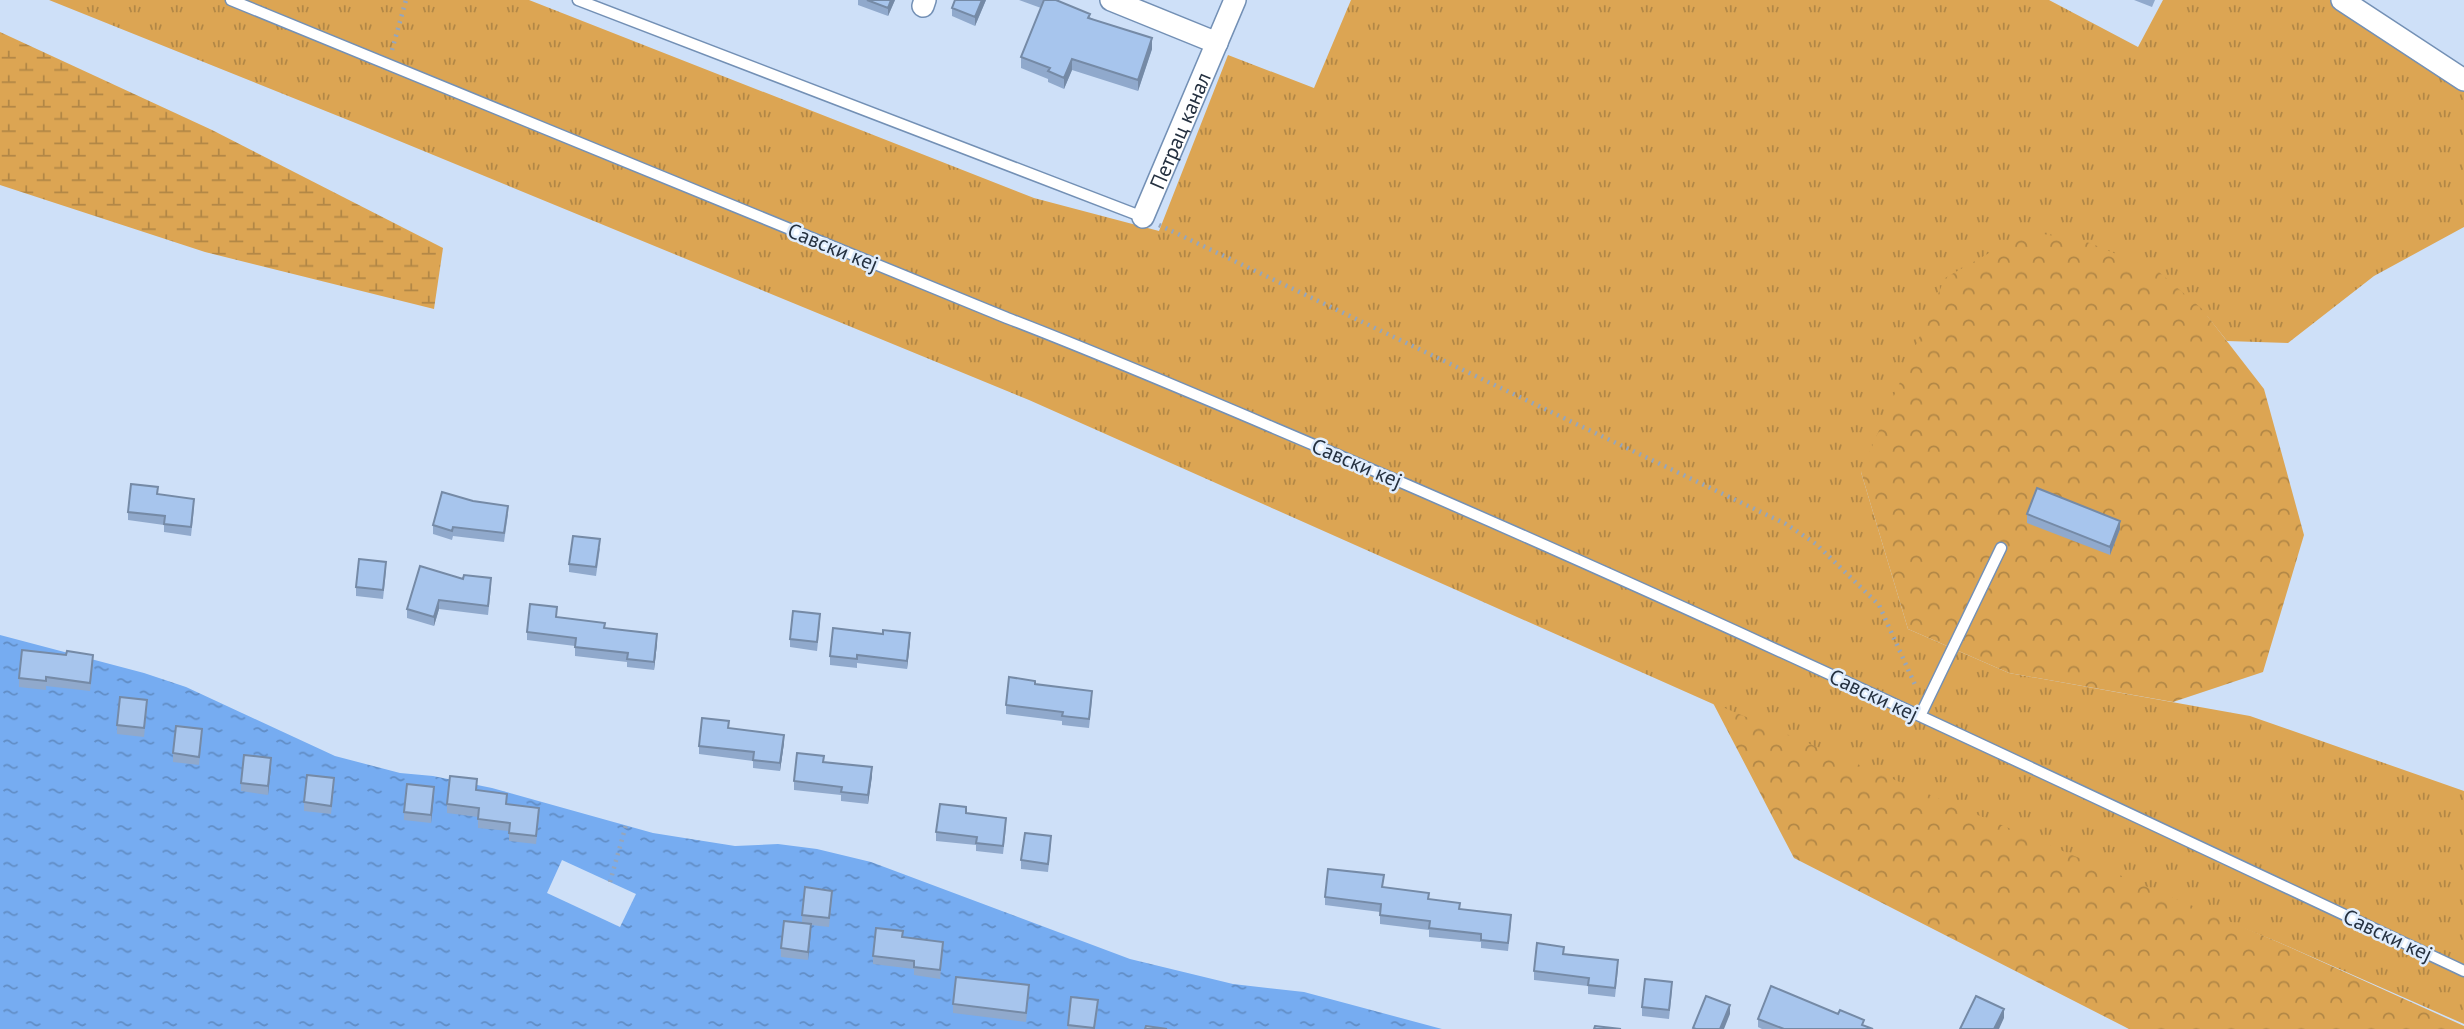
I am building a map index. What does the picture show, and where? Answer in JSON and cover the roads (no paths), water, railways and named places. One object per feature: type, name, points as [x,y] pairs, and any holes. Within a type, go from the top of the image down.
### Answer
[{"type":"street","points":[[1111,0],[1217,43]]},
{"type":"street","name":"Петрац канал","points":[[1143,217],[1235,0]]},
{"type":"street","points":[[2342,0],[2464,80]]},
{"type":"lane","name":"Савски кеј","points":[[231,0],[1126,365],[1508,528],[1923,711],[2464,971]]},
{"type":"lane","points":[[578,0],[1143,217]]},
{"type":"lane","points":[[1923,711],[2001,548]]},
{"type":"water","points":[[0,635],[144,673],[186,687],[335,756],[400,773],[433,776],[492,788],[653,833],[735,846],[778,844],[817,849],[871,862],[1130,959],[1233,984],[1304,992],[1442,1029],[0,1029]]}]
